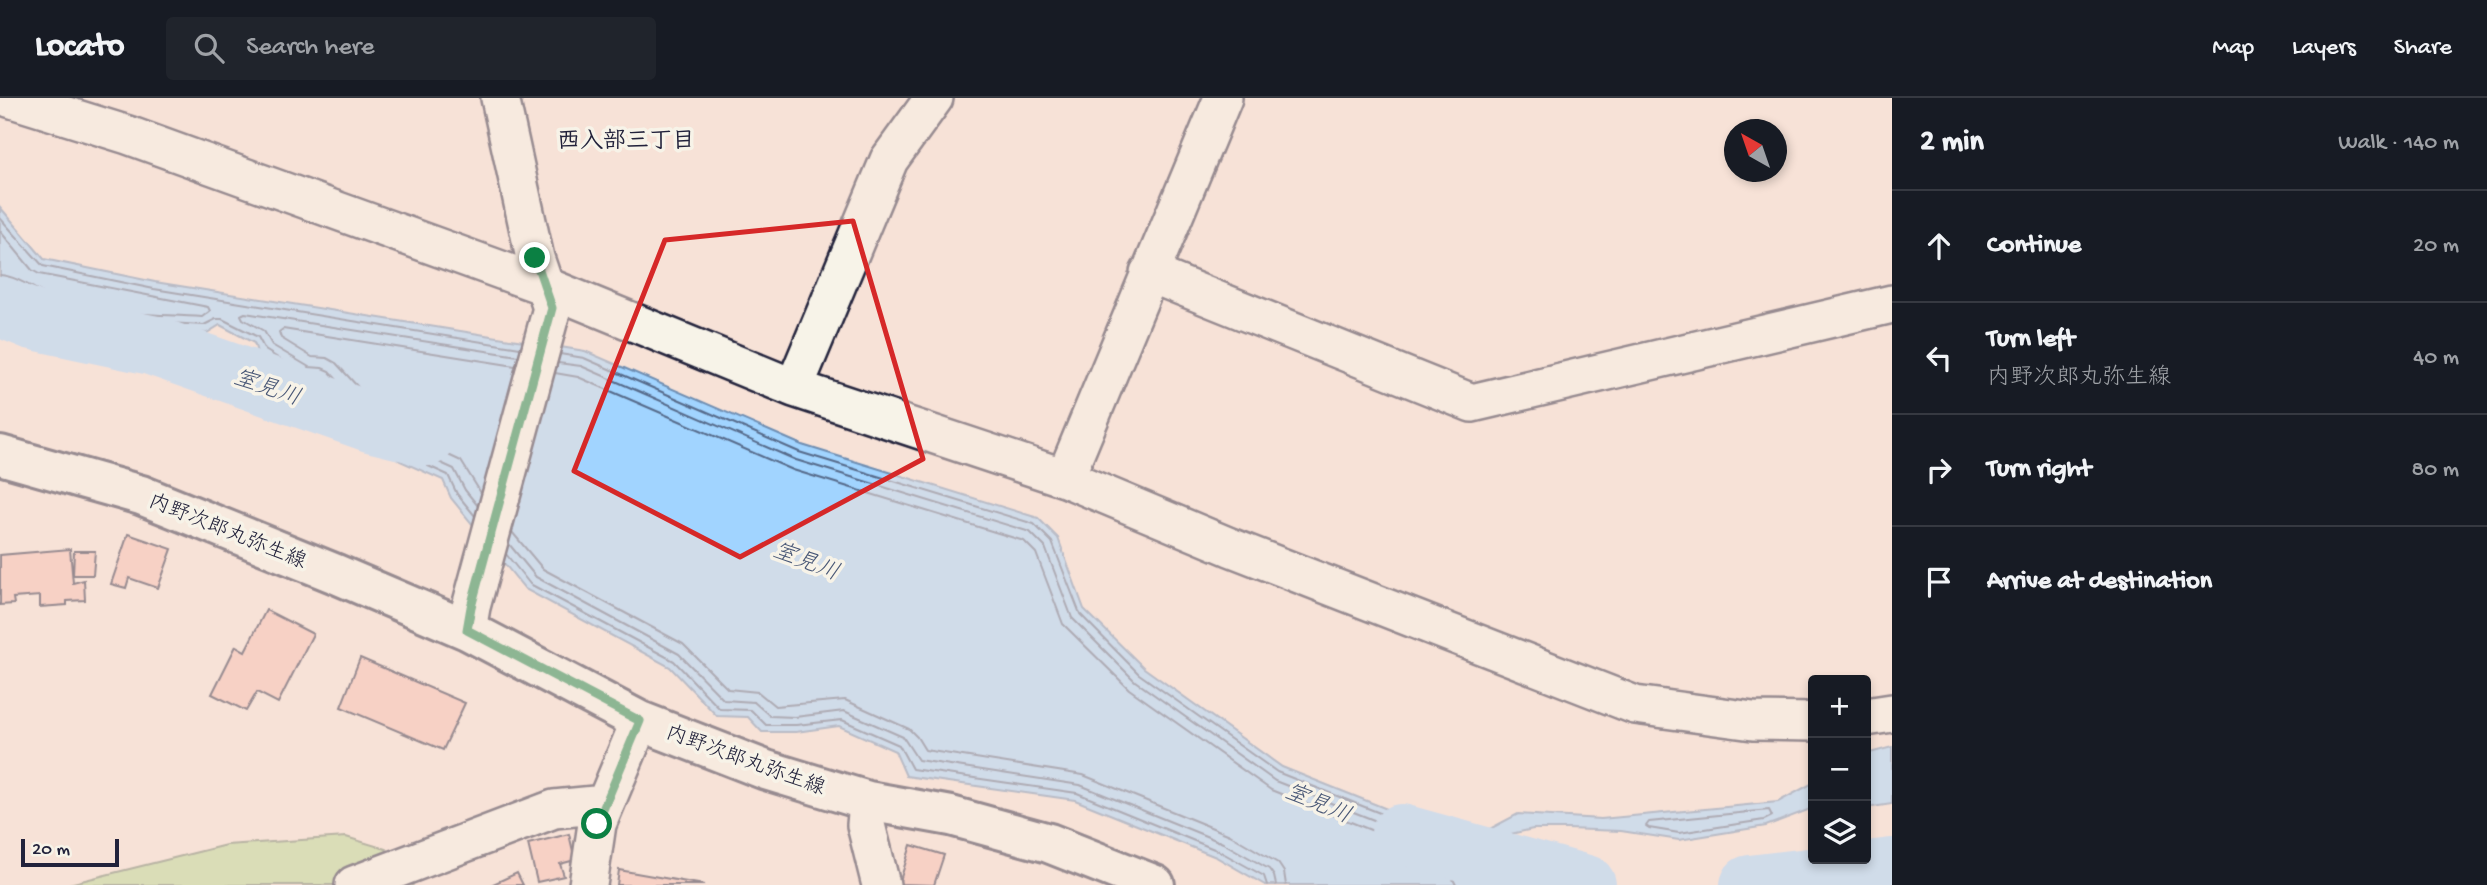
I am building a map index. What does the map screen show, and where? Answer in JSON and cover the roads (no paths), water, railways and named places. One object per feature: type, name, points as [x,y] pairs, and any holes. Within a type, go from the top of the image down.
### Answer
[{"type":"main road","name":"内野次郎丸弥生線","points":[[0,455],[141,495],[337,574],[469,619],[640,721],[766,770],[868,801],[951,816],[1049,843],[1155,885]]},
{"type":"street","points":[[9,98],[128,135],[548,297],[794,388],[1065,478],[1230,547],[1635,705],[1753,721],[1808,722]]},
{"type":"street","points":[[469,619],[548,297],[535,258],[500,98]]},
{"type":"street","points":[[794,388],[889,160],[934,98]]},
{"type":"street","points":[[1065,478],[1223,98]]},
{"type":"street","points":[[1149,273],[1472,404],[1892,303]]},
{"type":"street","points":[[1871,717],[1892,713]]},
{"type":"street","points":[[588,885],[597,824],[640,721]]},
{"type":"street","points":[[868,801],[866,825],[881,885]]},
{"type":"street","points":[[354,885],[554,809],[605,804]]},
{"type":"water","points":[[0,207],[44,259],[155,282],[585,351],[802,445],[1038,518],[1058,538],[1084,609],[1144,668],[1282,767],[1422,823],[1486,831],[1518,814],[1601,819],[1778,802],[1808,786],[1808,810],[1766,826],[1679,840],[1621,831],[1533,829],[1483,840],[1476,869],[1506,885],[1265,885],[1216,857],[1075,800],[906,776],[895,751],[839,726],[796,732],[762,732],[748,717],[717,716],[670,667],[525,589],[451,498],[443,480],[400,461],[361,429],[319,383],[307,384],[258,355],[254,343],[220,325],[207,333],[130,328],[62,318],[32,307],[0,290]]},
{"type":"water","points":[[1892,747],[1892,804],[1871,807],[1871,753]]},
{"type":"water","points":[[1892,859],[1892,885],[1826,885]]},
{"type":"waterway","name":"室見川","points":[[0,307],[33,320],[151,345],[370,422],[427,436]]},
{"type":"waterway","name":"室見川","points":[[1401,834],[1586,885]]},
{"type":"waterway","name":"室見川","points":[[1750,885],[1892,868]]},
{"type":"district","name":"西入部三丁目","points":[[626,139]]}]
